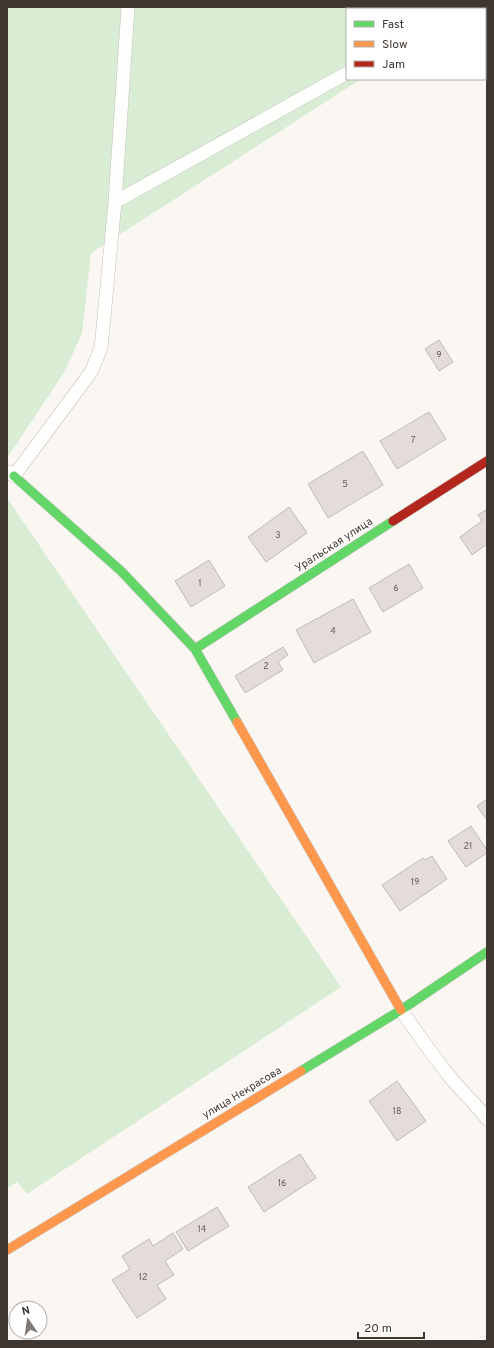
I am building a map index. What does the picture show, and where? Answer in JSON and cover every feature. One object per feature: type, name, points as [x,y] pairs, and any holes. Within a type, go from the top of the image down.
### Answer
[{"type":"street","name":"Уральская улица","points":[[195,649],[487,461]]},
{"type":"street","points":[[11,473],[121,571],[195,649],[401,1010]]},
{"type":"street","name":"улица Некрасова","points":[[7,1250],[401,1010],[487,952]]},
{"type":"lane","points":[[11,473],[91,372],[102,348],[115,202],[128,7]]},
{"type":"lane","points":[[115,202],[346,74]]},
{"type":"lane","points":[[401,1010],[451,1079],[477,1105],[487,1119]]},
{"type":"green space","points":[[7,7],[473,7],[346,8],[346,80],[359,80],[91,253],[82,333],[65,371],[7,458]]},
{"type":"green space","points":[[7,498],[341,987],[27,1194],[17,1182],[7,1188]]},
{"type":"building","points":[[439,340],[453,362],[439,371],[425,349]]},
{"type":"building","points":[[429,412],[446,439],[397,469],[380,441]]},
{"type":"building","points":[[363,451],[383,485],[328,518],[308,484]]},
{"type":"building","points":[[289,507],[307,533],[266,562],[248,537]]},
{"type":"building","points":[[487,509],[487,544],[472,555],[460,537],[482,521],[478,515]]},
{"type":"building","points":[[209,560],[225,586],[191,607],[175,581]]},
{"type":"building","points":[[409,564],[423,588],[383,612],[369,588]]},
{"type":"building","points":[[353,599],[371,632],[314,663],[296,630]]},
{"type":"building","points":[[283,647],[288,655],[278,662],[283,670],[245,693],[235,676]]},
{"type":"building","points":[[487,799],[487,820],[477,806]]},
{"type":"building","points":[[471,826],[487,850],[487,853],[466,867],[448,841]]},
{"type":"building","points":[[432,856],[447,879],[400,911],[382,885],[423,858],[425,860]]},
{"type":"building","points":[[397,1081],[426,1121],[397,1141],[369,1101]]},
{"type":"building","points":[[300,1154],[316,1178],[264,1212],[248,1187]]},
{"type":"building","points":[[217,1207],[229,1226],[188,1251],[176,1232]]},
{"type":"building","points":[[173,1233],[183,1249],[165,1261],[174,1275],[157,1285],[166,1299],[137,1318],[112,1280],[130,1269],[122,1256],[149,1239],[153,1246]]},
{"type":"railway","points":[[477,1341],[487,1337]]},
{"type":"traffic: fast","points":[[14,476],[121,571],[195,649],[237,722]]},
{"type":"traffic: fast","points":[[195,649],[393,521]]},
{"type":"traffic: fast","points":[[301,1071],[401,1010],[487,952]]},
{"type":"traffic: slow","points":[[237,722],[401,1010]]},
{"type":"traffic: slow","points":[[7,1250],[301,1071]]},
{"type":"traffic: jam","points":[[393,521],[487,461]]}]
